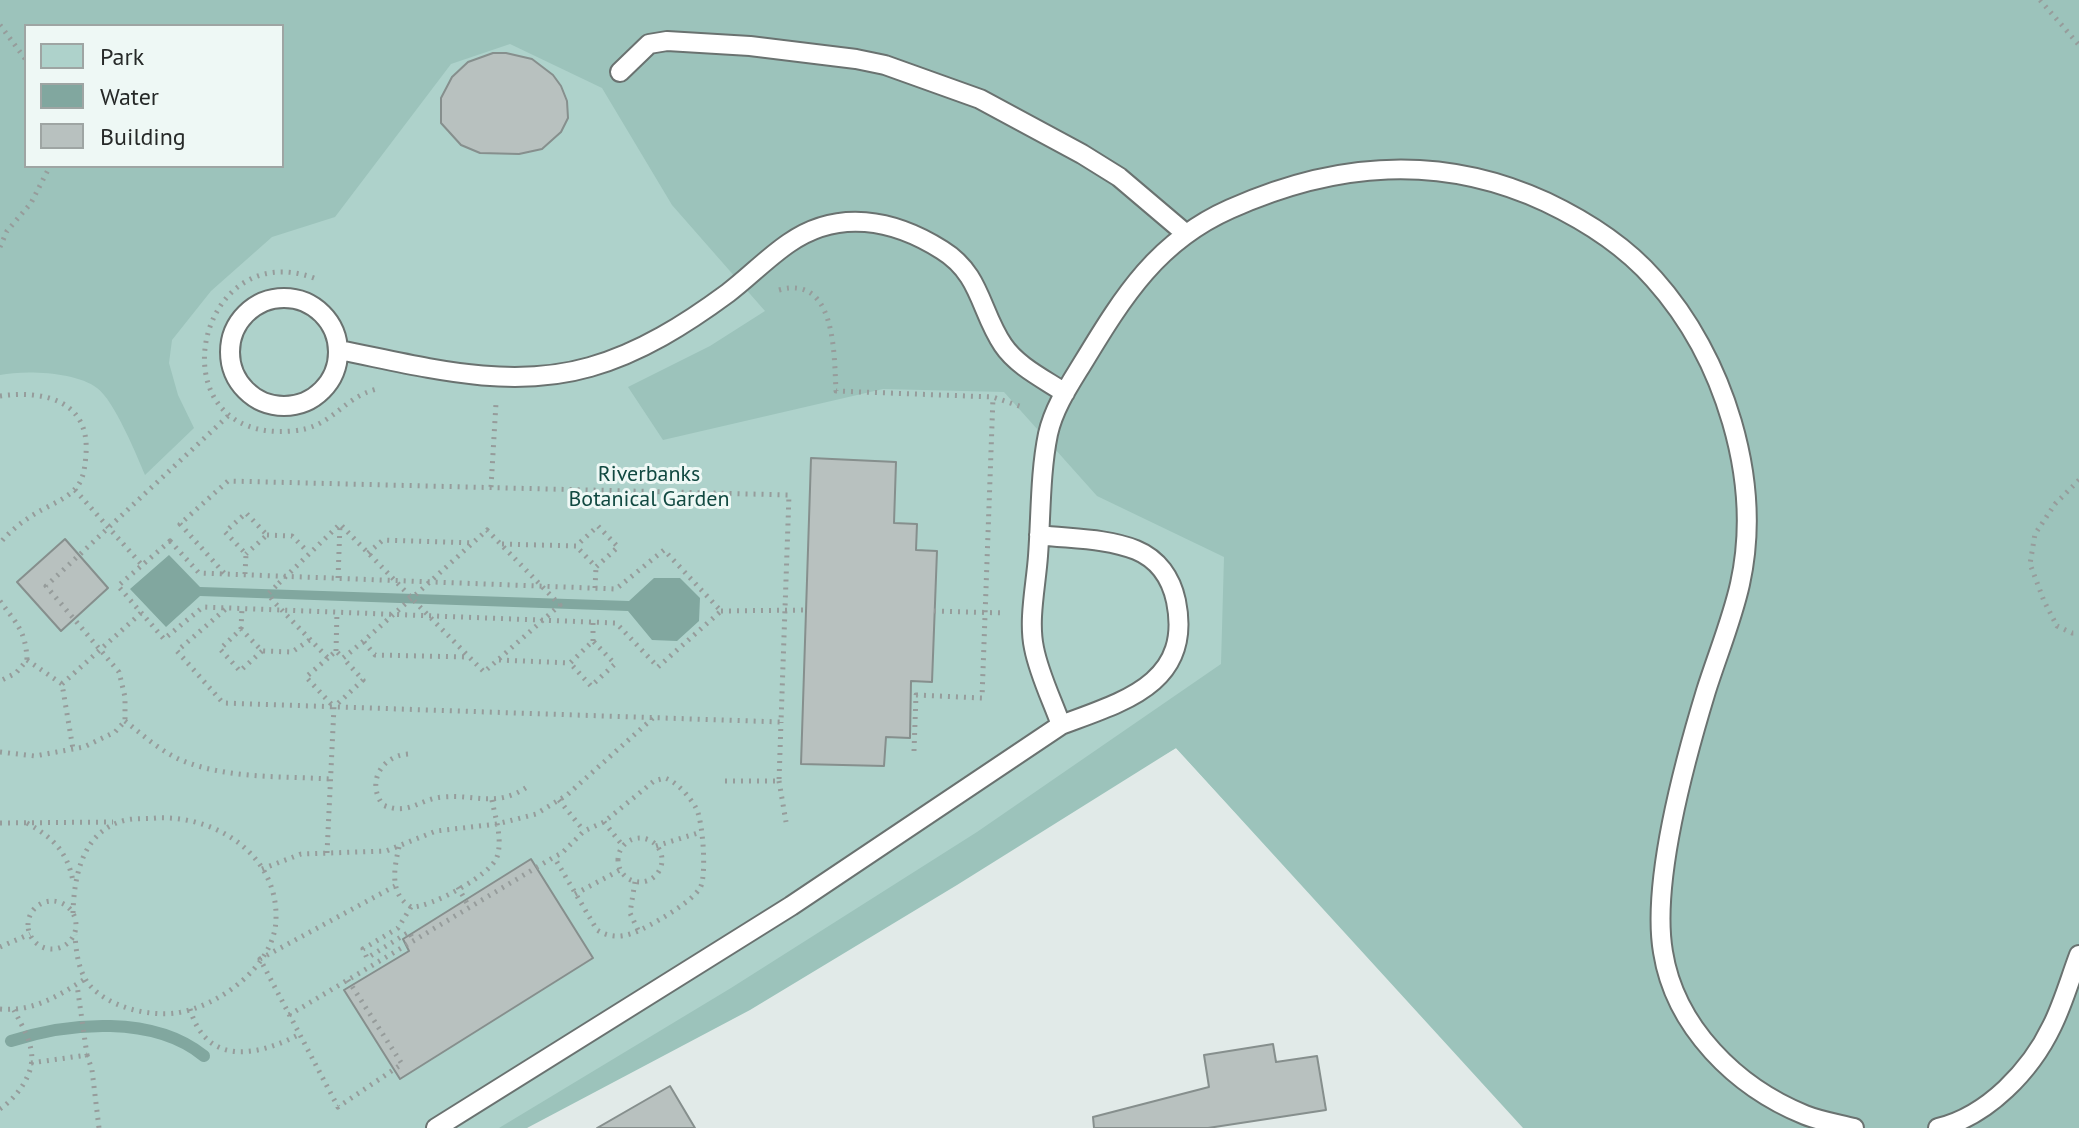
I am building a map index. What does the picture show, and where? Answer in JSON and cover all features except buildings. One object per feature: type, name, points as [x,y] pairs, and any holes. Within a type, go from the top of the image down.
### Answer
[{"type":"lane","points":[[620,72],[649,44],[667,41],[750,46],[885,65],[980,99],[1072,148],[1119,177],[1185,233]]},
{"type":"lane","points":[[1061,725],[1034,652],[1039,535],[1048,435],[1065,393],[1130,289],[1185,233],[1230,209],[1266,195],[1340,175],[1410,168],[1488,180],[1527,194],[1593,228],[1621,248],[1653,277],[1674,304],[1710,366],[1735,432],[1743,474],[1745,548],[1740,584],[1684,767],[1664,883],[1661,919],[1663,953],[1676,999],[1717,1057],[1750,1083],[1806,1116],[1854,1128]]},
{"type":"lane","points":[[339,350],[503,378],[565,374],[593,367],[660,338],[727,293],[807,232],[847,220],[893,228],[942,250],[956,261],[977,288],[1003,346],[1015,359],[1065,393]]},
{"type":"lane","points":[[286,298],[312,305],[326,316],[335,332],[339,350],[337,367],[329,383],[317,396],[300,404],[283,406],[265,403],[244,388],[231,365],[230,347],[235,329],[245,315],[259,303],[286,298]]},
{"type":"lane","points":[[436,1128],[791,906],[1061,725],[1129,699],[1148,687],[1161,674],[1176,643],[1177,606],[1173,587],[1164,571],[1138,550],[1039,535]]},
{"type":"lane","points":[[1938,1128],[1972,1114],[2011,1085],[2029,1063],[2054,1023],[2079,955]]},
{"type":"path","points":[[2040,0],[2079,45]]},
{"type":"path","points":[[0,25],[24,57]]},
{"type":"path","points":[[0,247],[7,231],[31,203],[49,168]]},
{"type":"path","points":[[314,278],[285,272],[252,278],[228,295],[215,314],[206,336],[204,370],[213,396],[228,416],[260,430],[302,430],[328,421],[359,395],[384,387]]},
{"type":"path","points":[[775,291],[799,288],[819,299],[830,329],[836,391],[993,397],[982,698],[916,695],[914,751]]},
{"type":"path","points":[[0,396],[40,394],[61,401],[74,412],[81,425],[86,449],[83,477],[75,490],[21,523],[0,543]]},
{"type":"path","points":[[486,396],[505,398]]},
{"type":"path","points":[[491,487],[496,398]]},
{"type":"path","points":[[0,752],[35,756],[73,749],[108,737],[125,721],[125,697],[119,672],[46,586],[228,416]]},
{"type":"path","points":[[2079,480],[2055,504],[2035,534],[2030,564],[2057,626],[2079,633]]},
{"type":"path","points":[[224,573],[180,524],[228,481],[789,495],[779,781],[786,822]]},
{"type":"path","points":[[75,490],[142,565]]},
{"type":"path","points":[[246,554],[225,532],[246,513],[267,535],[292,536],[306,550]]},
{"type":"path","points":[[340,524],[412,598],[421,608],[484,672],[560,605],[487,530],[474,543],[423,589],[412,598],[394,614],[364,642],[343,658]]},
{"type":"path","points":[[328,658],[268,594],[340,524]]},
{"type":"path","points":[[338,578],[340,524]]},
{"type":"path","points":[[501,544],[576,546],[598,526],[618,547],[596,567],[595,588]]},
{"type":"path","points":[[245,574],[246,554],[267,535]]},
{"type":"path","points":[[368,553],[383,540],[474,543]]},
{"type":"path","points":[[721,611],[664,550],[616,589],[397,583],[199,573],[170,541],[118,586],[164,639],[203,607],[616,623],[658,667],[721,611],[806,610]]},
{"type":"path","points":[[576,546],[596,567]]},
{"type":"path","points":[[0,601],[21,629],[27,646],[27,660],[16,673],[0,681]]},
{"type":"path","points":[[228,607],[177,651],[223,703],[781,722]]},
{"type":"path","points":[[242,608],[241,629],[220,649],[240,671],[262,651],[292,652],[311,639]]},
{"type":"path","points":[[934,611],[1034,614]]},
{"type":"path","points":[[327,853],[334,707],[363,680],[336,651],[337,612]]},
{"type":"path","points":[[62,684],[141,613]]},
{"type":"path","points":[[498,660],[570,663],[591,686],[615,664],[593,641],[593,622]]},
{"type":"path","points":[[241,629],[262,651]]},
{"type":"path","points":[[570,663],[593,641]]},
{"type":"path","points":[[364,642],[375,655],[469,657]]},
{"type":"path","points":[[334,707],[306,677],[336,651]]},
{"type":"path","points":[[27,660],[62,684],[73,749]]},
{"type":"path","points":[[262,869],[301,854],[386,851],[436,831],[497,824],[536,814],[559,800],[653,717]]},
{"type":"path","points":[[125,721],[163,750],[207,768],[330,779]]},
{"type":"path","points":[[408,754],[393,757],[378,772],[375,789],[383,805],[400,810],[444,796],[492,800],[509,797],[527,787]]},
{"type":"path","points":[[289,1015],[469,907],[554,857],[562,853],[584,831],[604,822],[654,781],[665,778],[674,782],[694,803],[699,816],[704,875],[702,886],[690,900],[632,934],[607,936],[590,922],[554,857]]},
{"type":"path","points":[[725,781],[779,781]]},
{"type":"path","points":[[399,847],[395,886],[403,902],[411,907],[431,903],[484,873],[496,860],[499,840],[492,800]]},
{"type":"path","points":[[559,800],[584,831]]},
{"type":"path","points":[[0,823],[182,818],[212,825],[249,852],[272,890],[276,920],[274,935],[245,977],[206,1003],[162,1013],[134,1009],[99,993],[85,979],[78,961],[77,927],[73,913],[74,886],[79,865],[90,845],[118,822]]},
{"type":"path","points":[[604,822],[623,846]]},
{"type":"path","points":[[27,823],[63,851],[74,886]]},
{"type":"path","points":[[656,846],[701,832]]},
{"type":"path","points":[[633,839],[648,840],[656,846],[662,856],[660,871],[649,881],[635,882],[620,870],[618,854],[633,839]]},
{"type":"path","points":[[575,894],[620,870]]},
{"type":"path","points":[[635,882],[630,913],[638,930]]},
{"type":"path","points":[[260,959],[395,886]]},
{"type":"path","points":[[458,887],[469,907]]},
{"type":"path","points":[[73,913],[68,907],[54,901],[39,905],[29,918],[30,934],[34,941],[48,949],[64,946],[75,935]]},
{"type":"path","points":[[411,907],[398,928],[363,949],[367,958],[409,932],[414,941]]},
{"type":"path","points":[[0,947],[30,934]]},
{"type":"path","points":[[260,959],[338,1107],[402,1064],[348,980]]},
{"type":"path","points":[[0,1009],[14,1010],[48,1001],[85,979]]},
{"type":"path","points":[[77,985],[99,1128]]},
{"type":"path","points":[[190,1009],[200,1032],[214,1044],[230,1051],[250,1053],[270,1049],[300,1034]]},
{"type":"path","points":[[0,1109],[20,1090],[31,1063],[31,1049],[14,1010]]},
{"type":"path","points":[[31,1063],[87,1055]]},
{"type":"green space","name":"Riverbanks Botanical Garden","points":[[0,0],[2079,0],[2079,1128],[1479,1077],[1176,748],[512,1128],[0,1128]]},
{"type":"shaded area","name":"Riverbanks Botanical Garden","points":[[0,0],[2079,0],[2079,1128],[1523,1128],[1176,748],[750,1010],[527,1128],[499,1128],[731,988],[977,832],[1221,664],[1224,557],[1097,496],[1004,392],[883,389],[663,440],[628,387],[710,346],[765,311],[672,205],[602,88],[510,44],[451,64],[335,217],[272,237],[211,291],[172,340],[169,363],[178,395],[194,428],[145,475],[118,416],[97,388],[64,376],[0,375]]},
{"type":"water","points":[[169,555],[200,587],[629,601],[654,578],[680,578],[700,598],[699,621],[677,641],[652,640],[628,611],[200,596],[166,627],[130,589]]},
{"type":"waterway","points":[[11,1041],[84,1027],[136,1028],[184,1043],[204,1056]]}]
